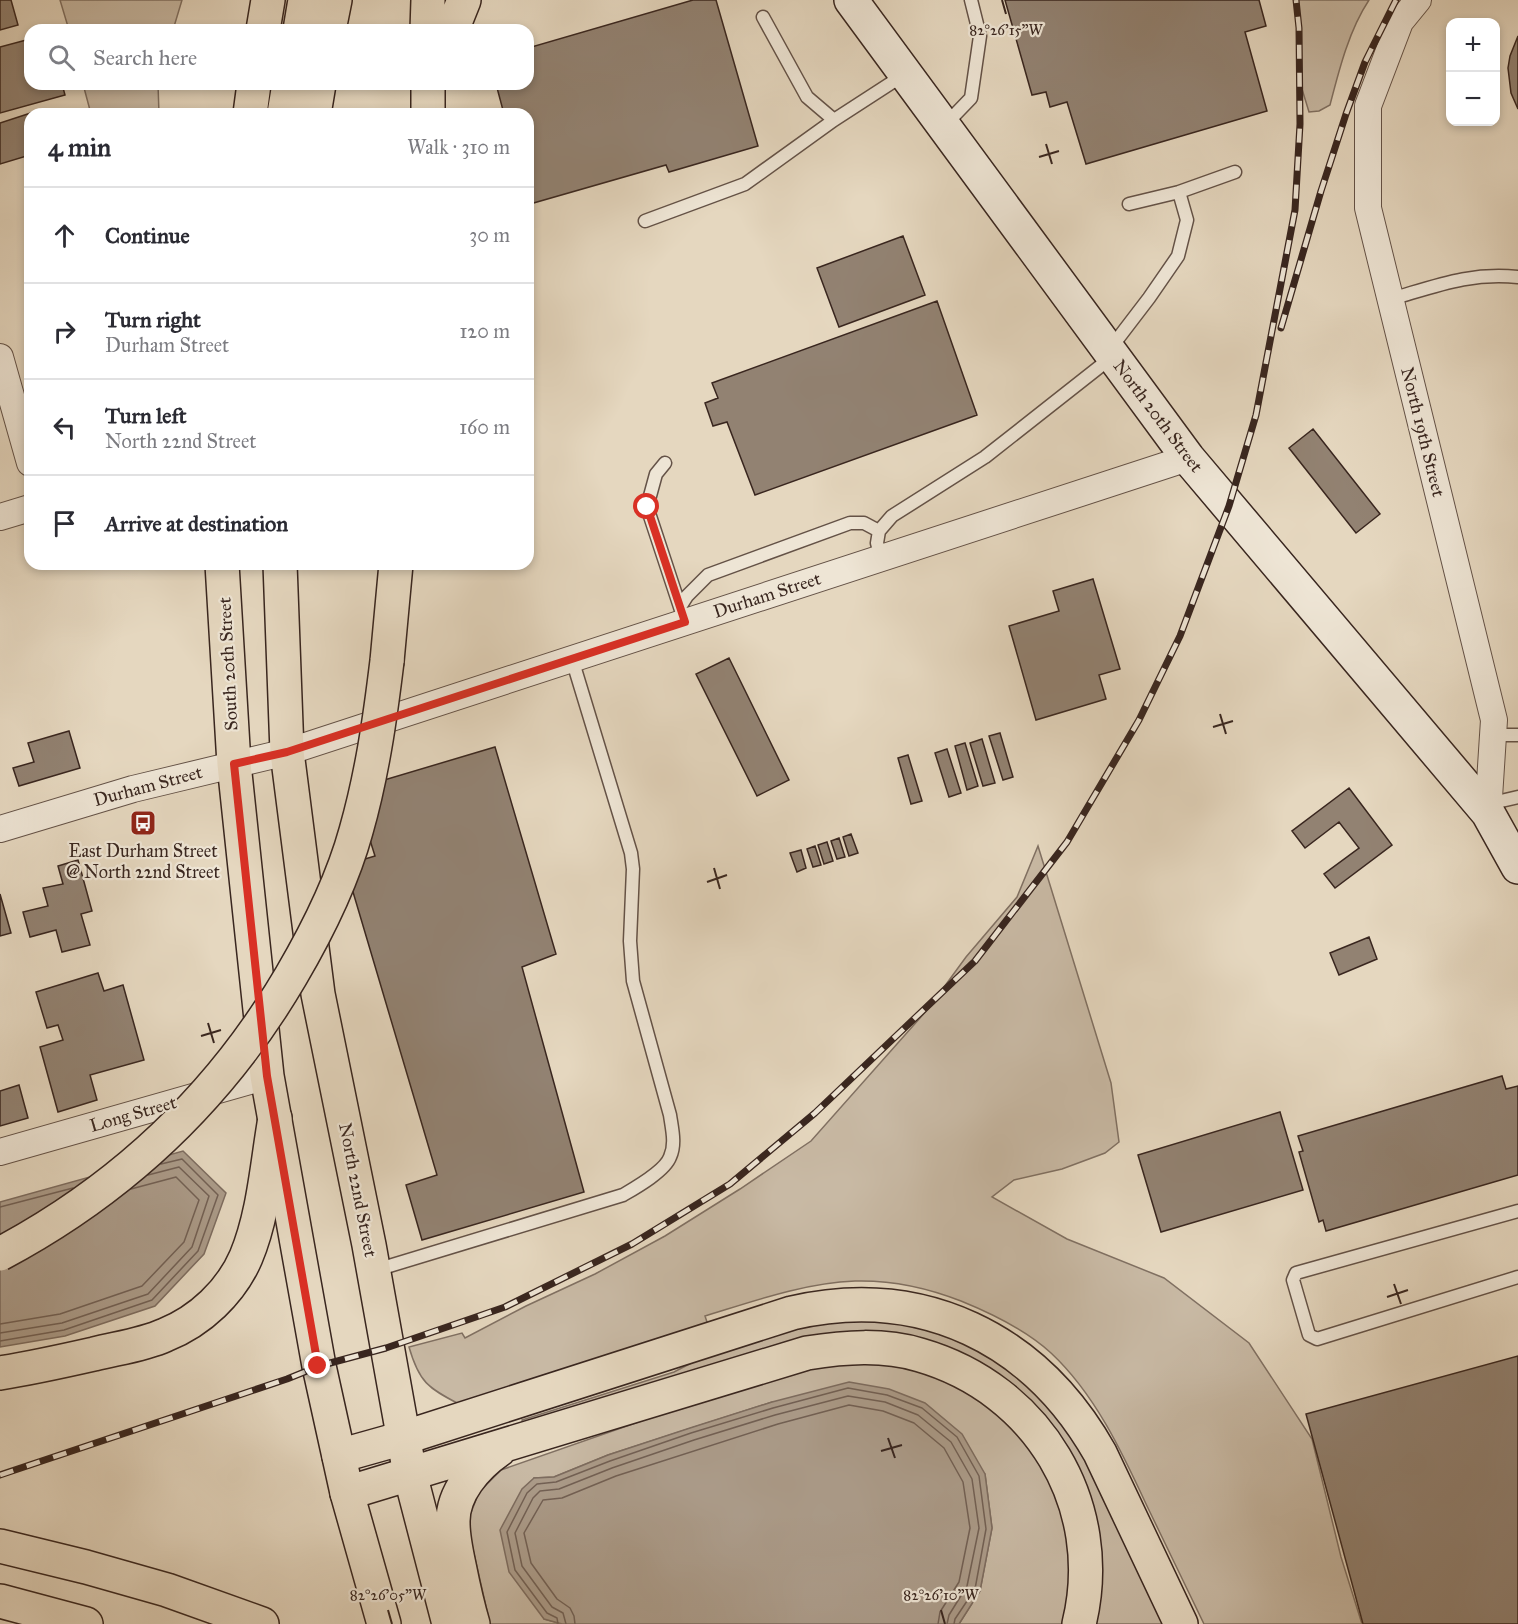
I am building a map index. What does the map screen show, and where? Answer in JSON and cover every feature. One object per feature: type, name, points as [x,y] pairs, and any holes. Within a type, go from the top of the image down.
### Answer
[{"type":"main road","points":[[264,24],[268,0]]},
{"type":"main road","points":[[301,24],[305,0]]},
{"type":"main road","points":[[330,24],[335,0]]},
{"type":"main road","points":[[428,0],[428,24]]},
{"type":"main road","points":[[454,24],[464,0]]},
{"type":"main road","points":[[251,108],[253,90]]},
{"type":"main road","points":[[285,108],[288,90]]},
{"type":"main road","points":[[315,108],[318,90]]},
{"type":"main road","name":"South 20th Street","points":[[222,570],[234,764]]},
{"type":"main road","points":[[280,570],[287,752]]},
{"type":"main road","points":[[0,1254],[66,1215],[145,1156],[178,1125],[226,1071],[273,1007],[307,949],[339,881],[356,833],[376,746],[395,570]]},
{"type":"main road","name":"North 22nd Street","points":[[287,752],[318,994],[374,1271],[410,1474],[449,1624]]},
{"type":"main road","points":[[234,764],[267,1076],[318,1366],[347,1493],[384,1624]]},
{"type":"main road","points":[[0,1373],[31,1368],[154,1339],[183,1327],[204,1312],[234,1278],[246,1257],[257,1224],[275,1118]]},
{"type":"main road","points":[[339,1456],[403,1438],[792,1313],[815,1308],[861,1304],[907,1309],[950,1321],[986,1336],[1028,1365],[1059,1395],[1088,1432],[1100,1453],[1181,1624]]},
{"type":"main road","points":[[347,1493],[807,1353],[851,1347],[919,1355],[958,1369],[992,1391],[1025,1419],[1051,1451],[1071,1490],[1083,1533],[1085,1597],[1079,1624]]},
{"type":"main road","points":[[473,1624],[455,1545],[452,1521],[457,1501],[466,1482],[489,1457],[505,1445]]},
{"type":"main road","points":[[0,1546],[167,1590],[262,1624]]},
{"type":"main road","points":[[0,1601],[86,1624]]},
{"type":"street","name":"North 20th Street","points":[[851,0],[1188,458],[1488,809]]},
{"type":"street","name":"North 19th Street","points":[[1418,0],[1400,22],[1368,106],[1368,208],[1494,720],[1506,735],[1488,809]]},
{"type":"street","points":[[0,357],[24,442]]},
{"type":"street","name":"Durham Street","points":[[0,829],[133,789],[287,752],[572,659],[682,615],[882,558],[1188,458]]},
{"type":"street","points":[[0,517],[24,510]]},
{"type":"street","points":[[1488,809],[1518,867]]},
{"type":"street","name":"Long Street","points":[[0,1152],[267,1076]]},
{"type":"lane","points":[[944,126],[971,98],[980,36],[971,0]]},
{"type":"lane","points":[[763,17],[807,97],[834,120]]},
{"type":"lane","points":[[645,221],[745,184],[834,120],[906,73]]},
{"type":"lane","points":[[1129,204],[1179,192],[1235,172]]},
{"type":"lane","points":[[882,558],[877,543],[879,531],[892,516],[985,457],[1111,353],[1178,256],[1188,220],[1179,192]]},
{"type":"lane","points":[[1390,299],[1466,278],[1493,274],[1518,277]]},
{"type":"lane","points":[[666,463],[656,474],[647,507],[682,615]]},
{"type":"lane","points":[[682,615],[687,596],[708,575],[849,523],[864,523],[879,531]]},
{"type":"lane","points":[[374,1271],[623,1196],[648,1181],[670,1158],[674,1137],[670,1115],[633,981],[630,941],[633,869],[631,853],[572,659]]},
{"type":"lane","points":[[1488,809],[1518,797]]},
{"type":"lane","points":[[1518,1211],[1296,1273],[1293,1280],[1309,1335],[1317,1339],[1518,1277]]},
{"type":"shaded area","points":[[60,0],[182,0],[175,24],[67,24]]},
{"type":"shaded area","points":[[1296,0],[1369,0],[1350,37],[1330,105],[1319,111],[1309,112],[1302,89]]},
{"type":"shaded area","points":[[85,90],[158,90],[159,108],[89,108]]},
{"type":"shaded area","points":[[1038,846],[1111,1083],[1119,1142],[1105,1153],[1062,1169],[1014,1180],[992,1197],[1067,1239],[1164,1278],[1249,1343],[1312,1439],[1341,1557],[1362,1624],[1204,1624],[1128,1465],[1094,1405],[1067,1369],[1031,1337],[1009,1323],[936,1292],[882,1282],[855,1281],[817,1285],[705,1316],[709,1328],[459,1404],[426,1383],[413,1359],[409,1347],[462,1333],[465,1338],[595,1274],[665,1236],[811,1141],[928,1009],[966,957],[1017,897]]},
{"type":"shaded area","points":[[852,1315],[961,1335],[1061,1411],[1167,1624],[1095,1624],[1082,1483],[925,1342],[524,1427],[522,1420],[674,1372],[728,1344]]},
{"type":"shaded area","points":[[823,1361],[906,1363],[990,1401],[1052,1475],[1074,1550],[1065,1624],[959,1624],[980,1591],[992,1528],[985,1474],[772,1402],[608,1455],[554,1477],[534,1478],[544,1619],[562,1624],[490,1624],[467,1523],[479,1492],[501,1470],[790,1369]]},
{"type":"water","points":[[183,1151],[226,1193],[204,1254],[155,1306],[65,1336],[0,1347],[0,1202]]},
{"type":"water","points":[[849,1382],[889,1389],[925,1403],[962,1434],[985,1474],[992,1528],[980,1591],[959,1624],[562,1624],[544,1619],[509,1572],[500,1530],[522,1489],[534,1478],[554,1477],[608,1455],[690,1428],[772,1402]]},
{"type":"building","points":[[0,0],[11,0],[18,25],[0,30]]},
{"type":"building","points":[[693,0],[716,0],[758,146],[669,172],[666,165],[534,203],[534,108],[502,108],[498,90],[534,90],[534,46]]},
{"type":"building","points":[[1005,0],[1259,0],[1266,26],[1245,32],[1267,111],[1086,164],[1067,102],[1050,107],[1046,92],[1032,95]]},
{"type":"building","points":[[1518,36],[1518,109],[1511,93],[1508,68]]},
{"type":"building","points":[[24,41],[24,90],[64,90],[65,95],[0,113],[0,47]]},
{"type":"building","points":[[24,115],[24,157],[0,164],[0,123]]},
{"type":"building","points":[[903,236],[925,295],[839,327],[817,268]]},
{"type":"building","points":[[937,301],[977,415],[755,495],[727,422],[713,426],[705,403],[718,398],[712,383]]},
{"type":"building","points":[[1313,429],[1380,514],[1356,533],[1289,448]]},
{"type":"building","points":[[1093,579],[1120,669],[1099,675],[1106,699],[1036,720],[1009,626],[1059,611],[1053,591]]},
{"type":"building","points":[[729,658],[789,780],[757,796],[696,674]]},
{"type":"building","points":[[69,731],[80,768],[19,786],[13,768],[34,762],[28,743]]},
{"type":"building","points":[[1000,733],[1013,777],[1003,780],[989,736]]},
{"type":"building","points":[[982,739],[995,783],[983,786],[970,743]]},
{"type":"building","points":[[965,743],[978,786],[967,790],[955,746]]},
{"type":"building","points":[[495,747],[556,954],[522,967],[584,1192],[422,1240],[406,1185],[437,1175],[345,865],[375,856],[354,789]]},
{"type":"building","points":[[947,749],[961,793],[949,797],[935,753]]},
{"type":"building","points":[[908,755],[922,801],[911,804],[898,758]]},
{"type":"building","points":[[1349,788],[1392,845],[1335,888],[1324,874],[1359,848],[1339,822],[1305,848],[1292,831]]},
{"type":"building","points":[[851,834],[858,853],[849,856],[843,837]]},
{"type":"building","points":[[839,838],[845,857],[837,859],[831,841]]},
{"type":"building","points":[[827,842],[833,861],[824,864],[818,845]]},
{"type":"building","points":[[815,846],[821,865],[813,867],[807,849]]},
{"type":"building","points":[[801,850],[806,868],[797,872],[790,853]]},
{"type":"building","points":[[78,860],[92,911],[81,914],[90,945],[62,952],[56,930],[30,937],[23,912],[48,906],[43,888],[63,884],[58,866]]},
{"type":"building","points":[[0,894],[11,933],[0,936]]},
{"type":"building","points":[[1369,937],[1377,959],[1339,975],[1330,953]]},
{"type":"building","points":[[98,973],[104,991],[123,985],[144,1060],[90,1075],[97,1100],[58,1112],[40,1047],[63,1040],[58,1025],[47,1028],[36,992]]},
{"type":"building","points":[[1502,1076],[1506,1089],[1518,1086],[1518,1175],[1326,1231],[1323,1220],[1319,1222],[1299,1152],[1303,1151],[1298,1136]]},
{"type":"building","points":[[19,1085],[28,1118],[0,1126],[0,1091]]},
{"type":"building","points":[[1280,1112],[1303,1190],[1161,1232],[1138,1155]]},
{"type":"building","points":[[1518,1356],[1518,1624],[1363,1624],[1306,1414]]},
{"type":"railway","points":[[0,1475],[287,1379],[319,1366],[386,1348],[505,1307],[632,1244],[730,1184],[815,1113],[975,961],[1067,842],[1139,720],[1180,636],[1229,506],[1256,415],[1295,210],[1300,124],[1299,28],[1296,0]]},
{"type":"railway","points":[[1281,328],[1346,114],[1365,62],[1396,0]]},
{"type":"place","name":"East Durham Street @ North 22nd Street","points":[[143,823]]},
{"type":"route","points":[[318,1366],[267,1076],[234,764],[287,752],[685,622],[647,507]]}]
